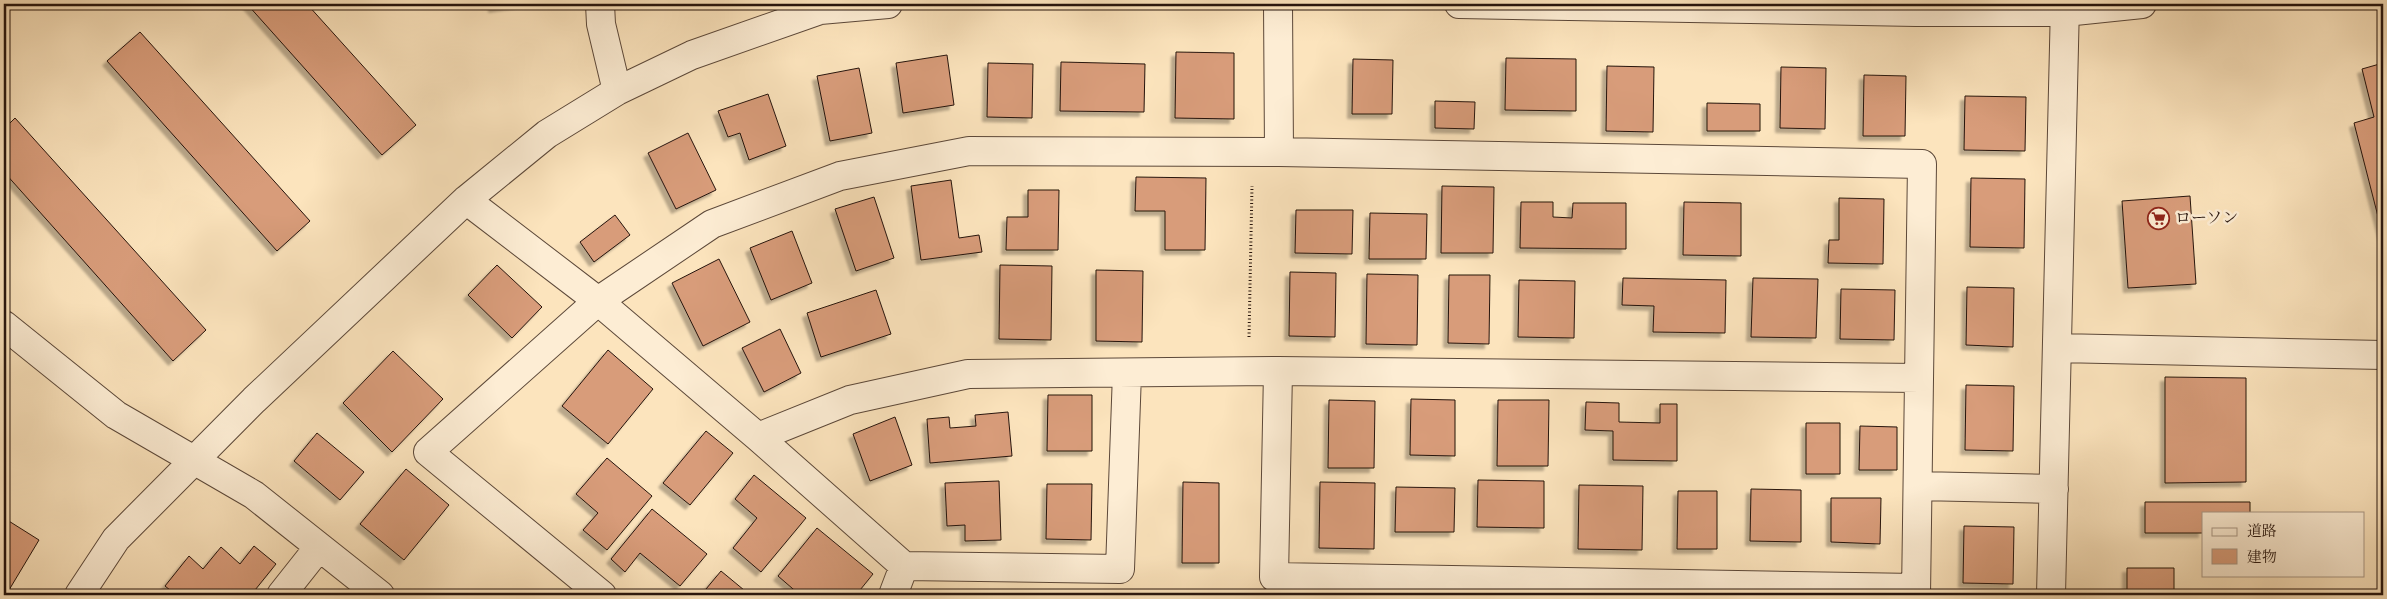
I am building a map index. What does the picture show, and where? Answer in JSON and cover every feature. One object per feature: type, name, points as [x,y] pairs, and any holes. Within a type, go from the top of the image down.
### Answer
[{"type":"street","points":[[600,4],[601,24],[618,91]]},
{"type":"street","points":[[79,595],[116,539],[254,400],[466,200],[547,134],[618,91],[692,55],[820,10],[888,4]]},
{"type":"street","points":[[1278,4],[1279,152]]},
{"type":"street","points":[[1459,4],[1916,12],[2142,4]]},
{"type":"street","points":[[2052,595],[2065,8]]},
{"type":"street","points":[[602,595],[428,452],[598,302],[712,224],[840,176],[969,151],[1279,152],[1922,164],[1916,592],[1274,577],[1278,371]]},
{"type":"street","points":[[466,200],[598,302],[758,437],[904,566],[1120,569],[1127,373]]},
{"type":"street","points":[[4,325],[116,415],[254,495],[380,595]]},
{"type":"street","points":[[2058,348],[2383,355]]},
{"type":"street","points":[[758,437],[850,400],[968,374],[1278,371],[1919,378]]},
{"type":"street","points":[[1918,486],[2054,489]]},
{"type":"street","points":[[281,595],[319,547]]},
{"type":"street","points":[[893,595],[904,566]]},
{"type":"building","points":[[247,4],[307,4],[416,125],[382,155]]},
{"type":"building","points":[[493,4],[519,4],[493,8]]},
{"type":"building","points":[[140,32],[310,221],[277,251],[107,61]]},
{"type":"building","points":[[1176,52],[1234,53],[1234,119],[1175,118]]},
{"type":"building","points":[[947,55],[954,105],[903,113],[896,63]]},
{"type":"building","points":[[1506,58],[1576,59],[1576,111],[1505,110]]},
{"type":"building","points":[[1353,59],[1393,60],[1392,114],[1352,114]]},
{"type":"building","points":[[1061,62],[1145,64],[1144,112],[1060,111]]},
{"type":"building","points":[[988,63],[1033,64],[1032,118],[987,117]]},
{"type":"building","points":[[2383,63],[2383,236],[2354,123],[2374,117],[2362,69]]},
{"type":"building","points":[[1607,66],[1654,67],[1653,132],[1606,131]]},
{"type":"building","points":[[1781,67],[1826,68],[1825,129],[1780,128]]},
{"type":"building","points":[[859,68],[872,133],[830,141],[817,76]]},
{"type":"building","points":[[1864,75],[1906,76],[1905,136],[1863,136]]},
{"type":"building","points":[[768,94],[786,146],[749,160],[740,133],[728,137],[718,111]]},
{"type":"building","points":[[1965,96],[2026,97],[2025,151],[1964,150]]},
{"type":"building","points":[[1435,101],[1475,102],[1474,129],[1435,128]]},
{"type":"building","points":[[1707,103],[1760,104],[1760,131],[1707,131]]},
{"type":"building","points":[[15,118],[206,330],[173,361],[4,172],[4,129]]},
{"type":"building","points":[[688,133],[716,190],[676,209],[648,153]]},
{"type":"building","points":[[1136,177],[1206,178],[1205,250],[1165,250],[1165,211],[1135,211]]},
{"type":"building","points":[[1971,178],[2025,179],[2024,248],[1970,247]]},
{"type":"building","points":[[951,180],[959,238],[979,235],[982,252],[921,260],[911,186]]},
{"type":"building","points":[[1442,186],[1494,187],[1493,253],[1441,253]]},
{"type":"building","points":[[1028,190],[1059,190],[1058,250],[1006,250],[1007,217],[1028,217]]},
{"type":"building","points":[[2190,196],[2196,284],[2128,288],[2122,201]]},
{"type":"building","points":[[874,197],[894,258],[856,271],[835,209]]},
{"type":"building","points":[[1839,198],[1884,199],[1883,264],[1828,263],[1829,240],[1839,240]]},
{"type":"building","points":[[1521,202],[1553,202],[1553,217],[1572,218],[1573,203],[1626,203],[1626,249],[1520,248]]},
{"type":"building","points":[[1684,202],[1741,203],[1741,256],[1683,255]]},
{"type":"building","points":[[1296,210],[1353,210],[1352,254],[1295,253]]},
{"type":"building","points":[[1370,213],[1427,214],[1426,259],[1369,259]]},
{"type":"building","points":[[615,215],[630,235],[594,262],[580,242]]},
{"type":"building","points":[[792,231],[812,283],[771,300],[750,248]]},
{"type":"building","points":[[719,259],[750,322],[703,346],[672,283]]},
{"type":"building","points":[[497,265],[542,307],[512,338],[468,295]]},
{"type":"building","points":[[1000,265],[1052,266],[1051,340],[999,339]]},
{"type":"building","points":[[1096,270],[1143,271],[1142,342],[1096,341]]},
{"type":"building","points":[[1290,272],[1336,273],[1335,337],[1289,336]]},
{"type":"building","points":[[1367,274],[1418,275],[1417,345],[1366,344]]},
{"type":"building","points":[[1449,275],[1490,275],[1489,344],[1448,343]]},
{"type":"building","points":[[1623,278],[1726,280],[1725,333],[1653,332],[1654,306],[1622,305]]},
{"type":"building","points":[[1753,278],[1818,279],[1816,338],[1751,337]]},
{"type":"building","points":[[1519,280],[1575,281],[1574,338],[1518,337]]},
{"type":"building","points":[[1967,287],[2014,288],[2013,347],[1966,345]]},
{"type":"building","points":[[1841,289],[1895,290],[1894,340],[1840,339]]},
{"type":"building","points":[[876,290],[891,334],[821,357],[807,313]]},
{"type":"building","points":[[780,329],[801,373],[764,392],[742,348]]},
{"type":"building","points":[[608,350],[653,389],[608,444],[562,406]]},
{"type":"building","points":[[393,351],[443,399],[392,452],[343,403]]},
{"type":"building","points":[[2165,377],[2246,378],[2246,482],[2165,483]]},
{"type":"building","points":[[1966,385],[2014,386],[2013,451],[1965,450]]},
{"type":"building","points":[[1048,395],[1092,395],[1092,451],[1047,451]]},
{"type":"building","points":[[1411,399],[1455,400],[1455,456],[1410,455]]},
{"type":"building","points":[[1329,400],[1375,401],[1374,468],[1328,468]]},
{"type":"building","points":[[1498,400],[1549,400],[1548,466],[1497,466]]},
{"type":"building","points":[[1586,402],[1619,403],[1619,422],[1660,423],[1660,404],[1677,404],[1677,461],[1613,460],[1613,431],[1585,430]]},
{"type":"building","points":[[1008,412],[1012,456],[930,463],[927,419],[949,417],[950,428],[976,426],[975,415]]},
{"type":"building","points":[[895,417],[912,465],[870,481],[853,434]]},
{"type":"building","points":[[1806,423],[1840,423],[1840,474],[1806,474]]},
{"type":"building","points":[[1860,426],[1897,427],[1897,470],[1859,470]]},
{"type":"building","points":[[706,431],[733,453],[690,505],[663,483]]},
{"type":"building","points":[[317,433],[364,472],[340,500],[294,461]]},
{"type":"building","points":[[607,458],[652,496],[607,550],[583,530],[598,513],[576,494]]},
{"type":"building","points":[[406,469],[449,505],[404,560],[360,524]]},
{"type":"building","points":[[754,475],[806,518],[761,572],[733,548],[757,518],[735,499]]},
{"type":"building","points":[[1478,480],[1544,481],[1544,528],[1477,527]]},
{"type":"building","points":[[999,481],[1001,540],[965,541],[965,525],[947,526],[945,483]]},
{"type":"building","points":[[1183,482],[1219,483],[1219,563],[1182,563]]},
{"type":"building","points":[[1320,482],[1375,483],[1374,549],[1319,548]]},
{"type":"building","points":[[1047,484],[1092,484],[1091,540],[1046,539]]},
{"type":"building","points":[[1579,485],[1643,486],[1642,550],[1578,549]]},
{"type":"building","points":[[1396,487],[1455,488],[1454,532],[1395,532]]},
{"type":"building","points":[[1751,489],[1801,490],[1801,542],[1750,541]]},
{"type":"building","points":[[1678,491],[1717,491],[1717,549],[1677,549]]},
{"type":"building","points":[[1831,498],[1881,498],[1880,544],[1831,542]]},
{"type":"building","points":[[2145,502],[2250,502],[2250,512],[2202,512],[2202,533],[2145,533]]},
{"type":"building","points":[[652,509],[707,554],[680,586],[640,553],[625,572],[611,559]]},
{"type":"building","points":[[4,518],[39,540],[6,595],[4,595]]},
{"type":"building","points":[[1964,526],[2014,527],[2013,584],[1963,583]]},
{"type":"building","points":[[817,528],[873,574],[856,595],[800,595],[778,576]]},
{"type":"building","points":[[254,546],[276,564],[251,595],[176,595],[165,586],[189,556],[203,569],[221,547],[240,564]]},
{"type":"building","points":[[2127,568],[2174,568],[2174,595],[2127,595]]},
{"type":"building","points":[[721,571],[750,595],[701,595]]},
{"type":"place","name":"ローソン","points":[[2159,218]]}]
